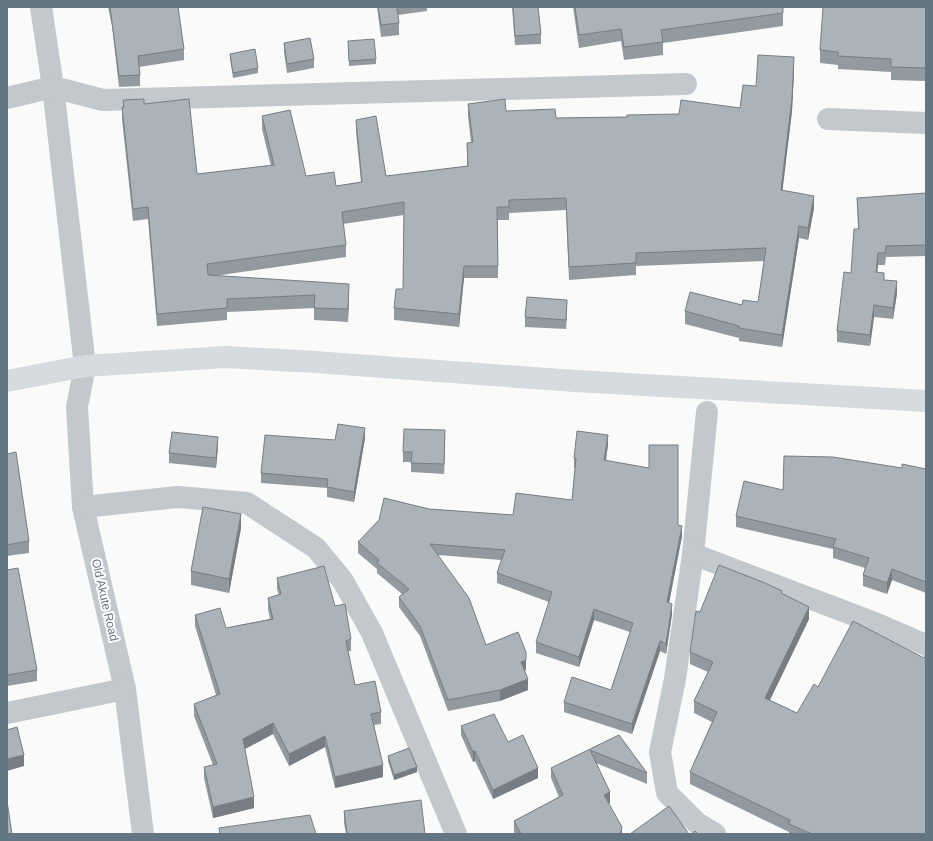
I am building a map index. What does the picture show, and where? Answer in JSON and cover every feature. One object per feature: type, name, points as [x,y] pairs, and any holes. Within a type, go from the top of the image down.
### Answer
[{"type":"main road","points":[[7,381],[85,366],[233,358],[583,382],[926,401]]},
{"type":"street","name":"Old Akute Road","points":[[41,7],[53,87],[85,366],[77,407],[83,507],[125,688],[143,834]]},
{"type":"street","points":[[7,98],[53,87],[103,100],[686,84]]},
{"type":"street","points":[[828,120],[926,123]]},
{"type":"street","points":[[707,412],[692,554],[675,679],[660,752],[667,793],[697,823],[716,834]]},
{"type":"street","points":[[83,507],[178,497],[247,503],[316,548],[343,581],[372,633],[456,834]]},
{"type":"street","points":[[692,554],[875,623],[926,646]]},
{"type":"street","points":[[7,713],[125,688]]},
{"type":"building","points":[[110,7],[178,7],[184,49],[138,56],[140,75],[119,76]]},
{"type":"building","points":[[378,7],[397,7],[399,23],[381,25]]},
{"type":"building","points":[[513,7],[538,7],[541,34],[515,36]]},
{"type":"building","points":[[575,7],[783,7],[783,13],[661,30],[663,42],[624,47],[621,29],[579,35]]},
{"type":"building","points":[[823,7],[926,7],[926,68],[891,67],[891,59],[838,56],[838,52],[820,50]]},
{"type":"building","points":[[310,38],[314,59],[287,64],[284,43]]},
{"type":"building","points":[[374,39],[376,59],[349,61],[348,41]]},
{"type":"building","points":[[255,49],[258,68],[233,73],[230,54]]},
{"type":"building","points":[[758,55],[794,57],[792,98],[781,190],[814,196],[808,228],[799,226],[782,335],[739,328],[739,326],[685,311],[690,292],[742,305],[743,300],[758,302],[766,248],[636,253],[636,263],[569,267],[566,198],[509,200],[509,207],[497,207],[498,266],[464,266],[459,314],[394,308],[396,289],[403,289],[404,202],[342,212],[346,245],[207,264],[208,275],[349,284],[348,309],[314,308],[315,295],[227,299],[227,308],[157,314],[148,207],[133,209],[122,107],[124,107],[123,100],[144,99],[144,104],[189,99],[197,174],[274,165],[262,116],[290,110],[306,176],[334,172],[336,186],[362,182],[356,120],[376,116],[386,176],[468,166],[467,143],[473,142],[468,104],[505,99],[506,111],[555,109],[556,118],[627,117],[627,115],[679,114],[681,100],[740,108],[743,85],[756,86]]},
{"type":"building","points":[[926,193],[926,245],[886,246],[885,253],[878,253],[876,272],[884,273],[884,280],[897,281],[893,308],[874,305],[870,335],[837,331],[844,272],[851,273],[854,229],[859,229],[857,198]]},
{"type":"building","points":[[527,297],[567,300],[566,320],[525,317]]},
{"type":"building","points":[[338,424],[365,428],[354,492],[327,487],[328,479],[261,473],[265,435],[335,440]]},
{"type":"building","points":[[404,429],[445,430],[444,464],[411,463],[412,452],[403,452]]},
{"type":"building","points":[[577,431],[608,435],[604,460],[649,468],[649,445],[678,445],[678,525],[682,526],[667,602],[672,604],[666,644],[660,641],[632,724],[564,702],[572,677],[611,690],[633,623],[594,609],[579,657],[536,642],[552,592],[497,573],[505,550],[430,544],[469,598],[486,645],[518,632],[526,652],[526,660],[521,662],[528,679],[500,690],[448,700],[420,626],[399,597],[409,589],[377,563],[379,560],[358,542],[379,520],[384,498],[429,509],[513,515],[516,493],[572,500]]},
{"type":"building","points":[[172,432],[218,437],[216,458],[169,453]]},
{"type":"building","points":[[16,452],[29,541],[7,545],[7,454]]},
{"type":"building","points":[[784,456],[833,457],[902,468],[902,464],[926,469],[926,582],[892,569],[887,583],[863,575],[869,558],[833,547],[836,539],[736,516],[744,481],[783,490]]},
{"type":"building","points":[[203,507],[241,514],[229,579],[191,571]]},
{"type":"building","points":[[719,565],[765,583],[809,607],[765,698],[797,713],[814,684],[818,687],[853,621],[924,658],[926,654],[926,834],[812,834],[789,824],[790,820],[690,772],[717,712],[694,701],[713,662],[690,652],[696,611],[700,612]]},
{"type":"building","points":[[324,566],[335,606],[345,604],[351,639],[346,641],[355,685],[375,681],[381,712],[371,714],[383,765],[335,777],[325,736],[289,754],[273,723],[243,739],[254,797],[213,807],[204,767],[217,764],[194,704],[220,694],[195,615],[220,608],[226,628],[273,619],[268,598],[281,594],[277,578]]},
{"type":"building","points":[[18,568],[37,670],[7,675],[7,570]]},
{"type":"building","points":[[494,714],[508,742],[523,735],[538,768],[493,790],[475,751],[473,752],[461,726]]},
{"type":"building","points":[[17,727],[24,755],[7,759],[7,730]]},
{"type":"building","points":[[619,735],[647,773],[590,750],[610,792],[604,795],[622,827],[620,834],[521,834],[514,821],[563,795],[551,768]]},
{"type":"building","points":[[409,748],[417,767],[394,775],[388,756]]},
{"type":"building","points":[[421,800],[425,834],[347,834],[344,811]]},
{"type":"building","points":[[7,801],[12,834],[7,834]]},
{"type":"building","points":[[669,806],[689,834],[630,834]]},
{"type":"building","points":[[310,815],[316,834],[220,834],[219,828]]}]
